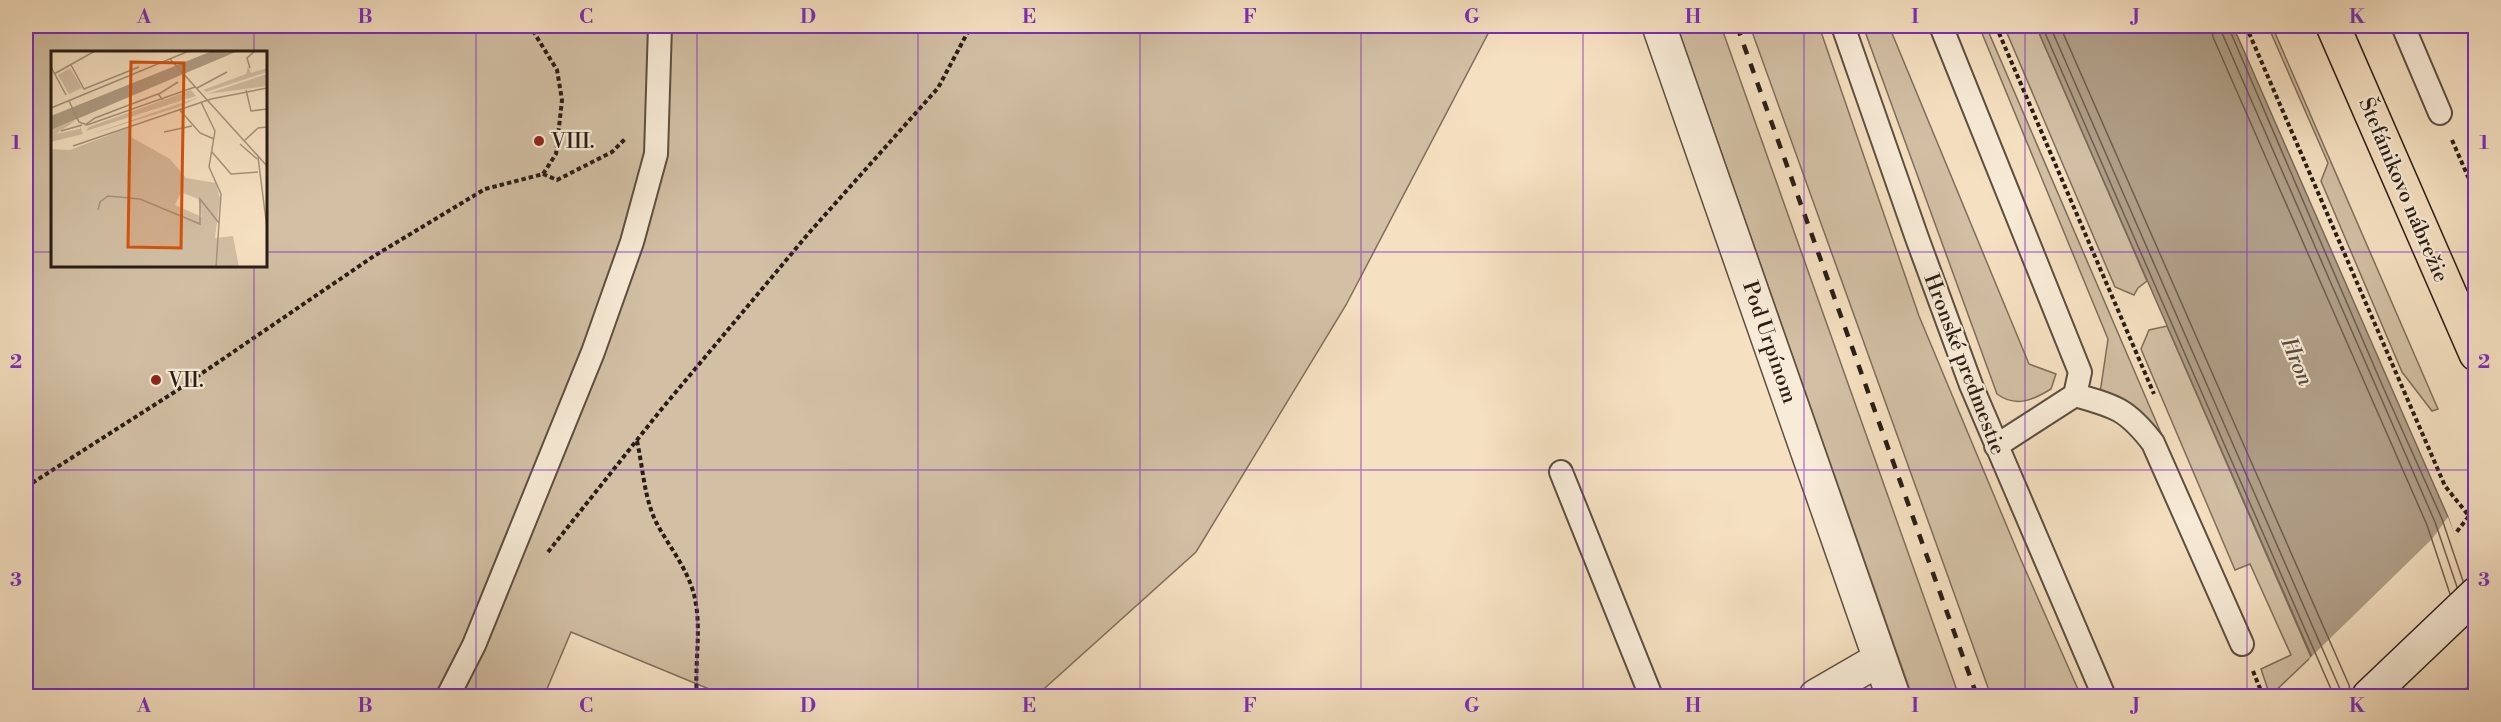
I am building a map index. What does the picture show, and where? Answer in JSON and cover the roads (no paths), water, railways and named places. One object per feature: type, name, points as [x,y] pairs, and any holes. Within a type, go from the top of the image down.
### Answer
[{"type":"main road","name":"Štefánikovo nábrežie","points":[[2333,26],[2475,354]]},
{"type":"street","name":"Pod Urpínom","points":[[1659,26],[1893,696]]},
{"type":"street","points":[[2369,696],[2475,594]]},
{"type":"street","points":[[1816,696],[1881,659]]},
{"type":"lane","points":[[448,696],[474,645],[593,352],[632,242],[656,154],[660,26]]},
{"type":"lane","name":"Hronské predmestie","points":[[1843,26],[1917,238],[1996,446],[2104,696]]},
{"type":"lane","points":[[1941,26],[2080,372],[2075,395],[1996,446]]},
{"type":"lane","points":[[2403,26],[2440,113]]},
{"type":"lane","points":[[2075,395],[2110,405],[2136,421],[2152,443],[2242,644]]},
{"type":"lane","points":[[1561,472],[1651,696]]},
{"type":"water","name":"Hron","points":[[2036,26],[2233,26],[2448,517],[2475,599],[2475,696],[2329,696]]},
{"type":"railway","points":[[1737,26],[1977,696]]},
{"type":"place","name":"VIII.","points":[[539,141]]},
{"type":"place","name":"VII.","points":[[156,380]]}]
